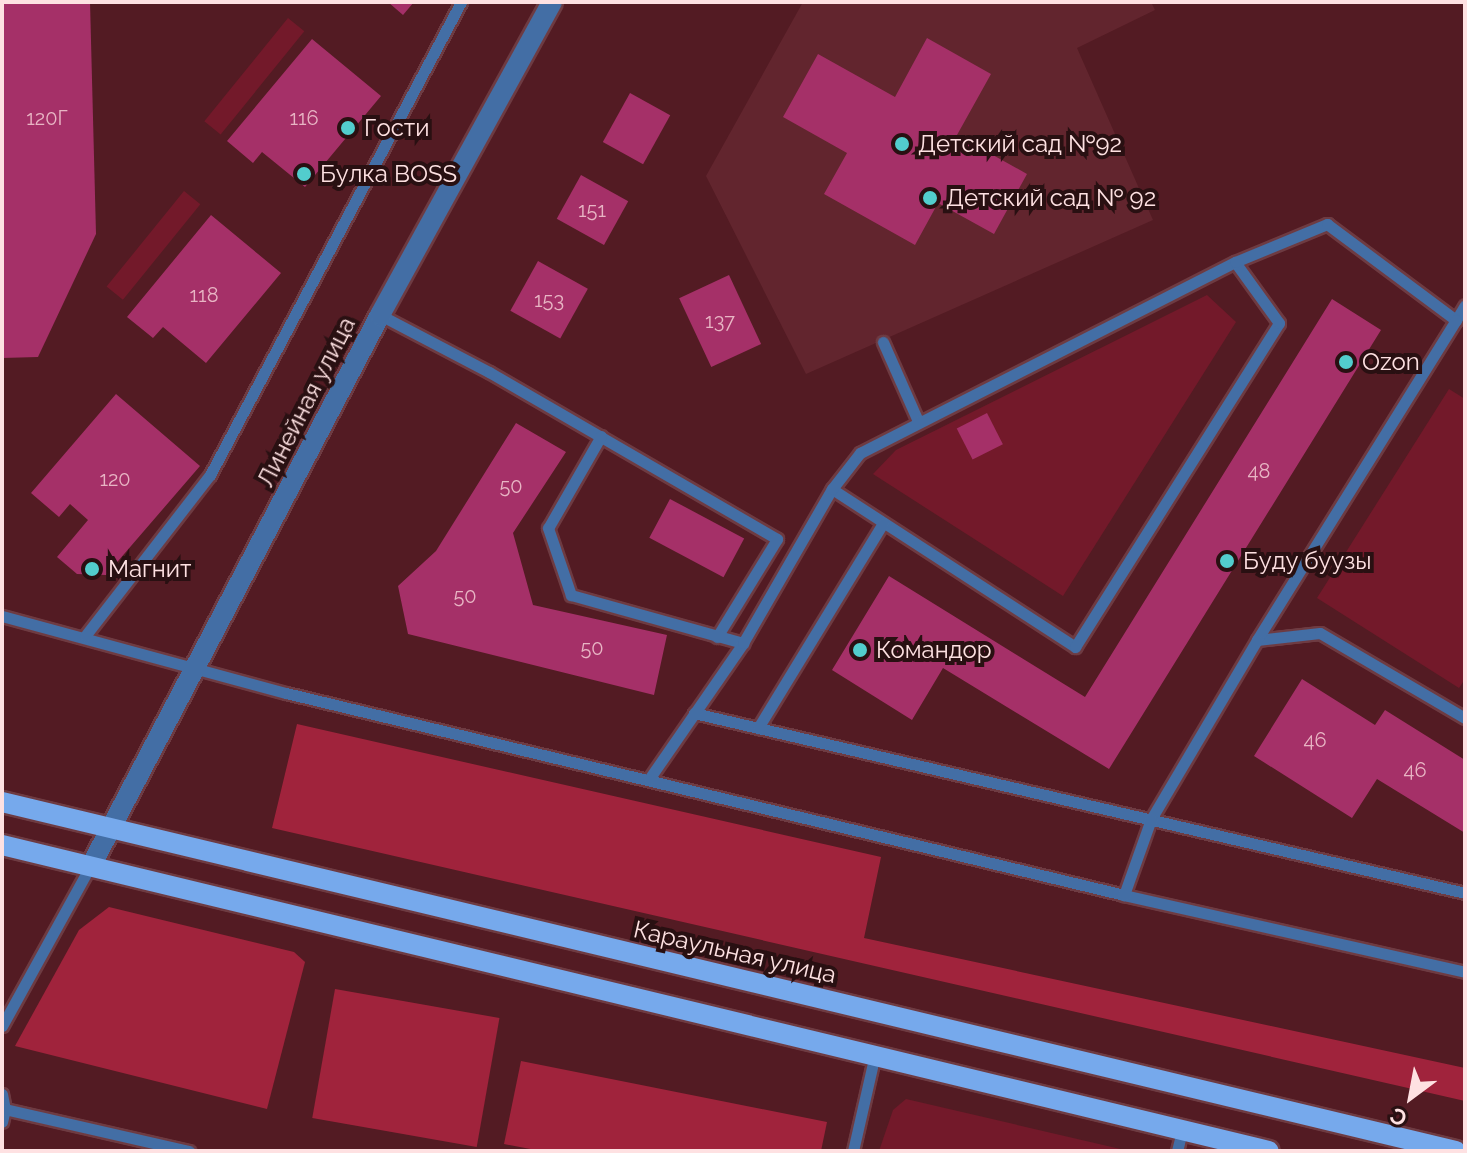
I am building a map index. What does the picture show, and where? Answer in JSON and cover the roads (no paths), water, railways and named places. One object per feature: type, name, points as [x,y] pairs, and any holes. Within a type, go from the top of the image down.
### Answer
[{"type":"main road","name":"Караульная улица","points":[[2,802],[1456,1151]]},
{"type":"main road","points":[[2,845],[92,864],[398,942],[875,1053],[1180,1141],[1269,1151]]},
{"type":"street","name":"Линейная улица","points":[[92,864],[108,827],[195,669],[380,315],[552,2]]},
{"type":"lane","points":[[85,636],[210,475],[461,2]]},
{"type":"lane","points":[[649,779],[743,643],[832,489],[860,453],[1235,262],[1327,224],[1456,320]]},
{"type":"lane","points":[[832,489],[1075,647],[1279,323],[1235,262]]},
{"type":"lane","points":[[1124,895],[1151,819],[1257,640],[1465,305]]},
{"type":"lane","points":[[380,315],[601,436],[777,539],[717,637]]},
{"type":"lane","points":[[883,342],[918,421]]},
{"type":"lane","points":[[601,436],[548,528],[571,595],[743,643]]},
{"type":"lane","points":[[758,728],[883,523]]},
{"type":"lane","points":[[2,616],[85,636],[195,669],[1124,895],[1465,972]]},
{"type":"lane","points":[[1257,640],[1320,633],[1465,718]]},
{"type":"lane","points":[[694,713],[1465,893]]},
{"type":"lane","points":[[2,1026],[92,864]]},
{"type":"lane","points":[[853,1151],[875,1053]]},
{"type":"lane","points":[[2,1094],[4,1116],[189,1151]]},
{"type":"place","name":"Гости","points":[[348,128]]},
{"type":"place","name":"Детский сад №92","points":[[902,144]]},
{"type":"place","name":"Булка BOSS","points":[[304,174]]},
{"type":"place","name":"Детский сад № 92","points":[[930,198]]},
{"type":"place","name":"Ozon","points":[[1346,362]]},
{"type":"place","name":"Буду буузы","points":[[1227,561]]},
{"type":"place","name":"Магнит","points":[[92,569]]},
{"type":"place","name":"Командор","points":[[860,650]]}]
